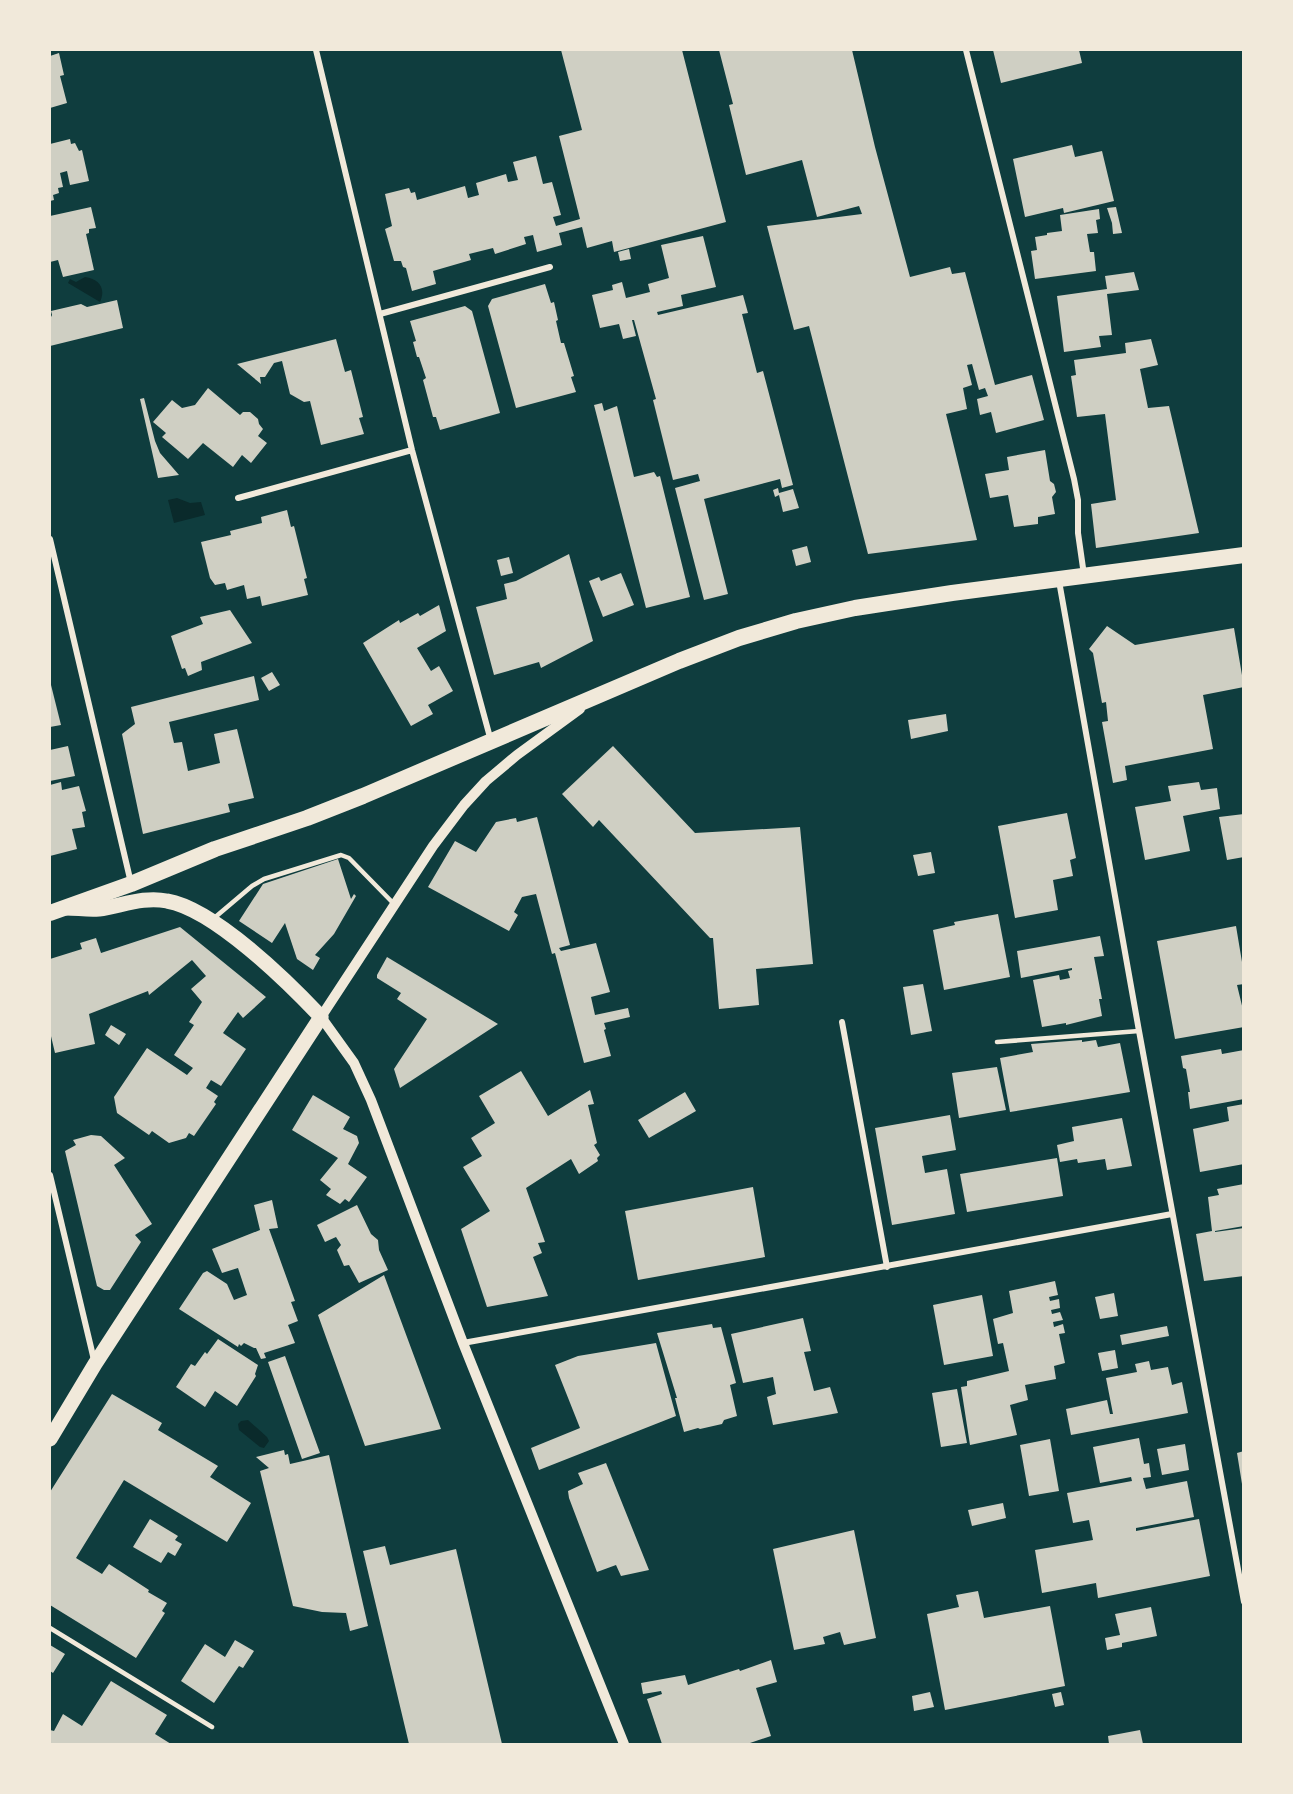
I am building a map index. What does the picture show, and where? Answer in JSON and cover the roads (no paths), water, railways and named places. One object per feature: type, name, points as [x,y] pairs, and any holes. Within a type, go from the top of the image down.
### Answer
[{"type":"highway","points":[[58,910],[131,884],[215,849],[307,818],[363,796],[600,694],[739,638],[796,621],[855,608],[1244,555]]},
{"type":"main road","points":[[50,1439],[95,1364],[321,1017],[297,991],[233,936],[211,920],[186,907],[167,900],[131,902],[98,909],[58,910]]},
{"type":"street","points":[[316,50],[412,450],[491,741]]},
{"type":"street","points":[[966,50],[1074,479],[1078,500],[1078,533],[1084,576]]},
{"type":"street","points":[[380,314],[550,267]]},
{"type":"street","points":[[238,498],[412,450]]},
{"type":"street","points":[[50,539],[131,884]]},
{"type":"street","points":[[1058,579],[1244,1602]]},
{"type":"street","points":[[600,694],[517,755],[486,781],[464,806],[433,846],[321,1017],[354,1064],[371,1100],[463,1343],[624,1744]]},
{"type":"street","points":[[842,1022],[887,1267]]},
{"type":"street","points":[[50,1175],[95,1364]]},
{"type":"street","points":[[463,1343],[1172,1214]]},
{"type":"lane","points":[[211,920],[252,886],[264,879],[341,855],[349,858],[395,905]]},
{"type":"lane","points":[[997,1042],[1139,1031]]},
{"type":"lane","points":[[50,1628],[212,1727]]},
{"type":"water","points":[[85,277],[95,280],[100,285],[102,297],[100,302],[68,283],[70,279],[76,282]]},
{"type":"water","points":[[177,498],[190,503],[201,502],[205,515],[174,523],[168,500]]},
{"type":"water","points":[[248,1420],[267,1437],[269,1441],[264,1448],[239,1430],[238,1424]]}]
